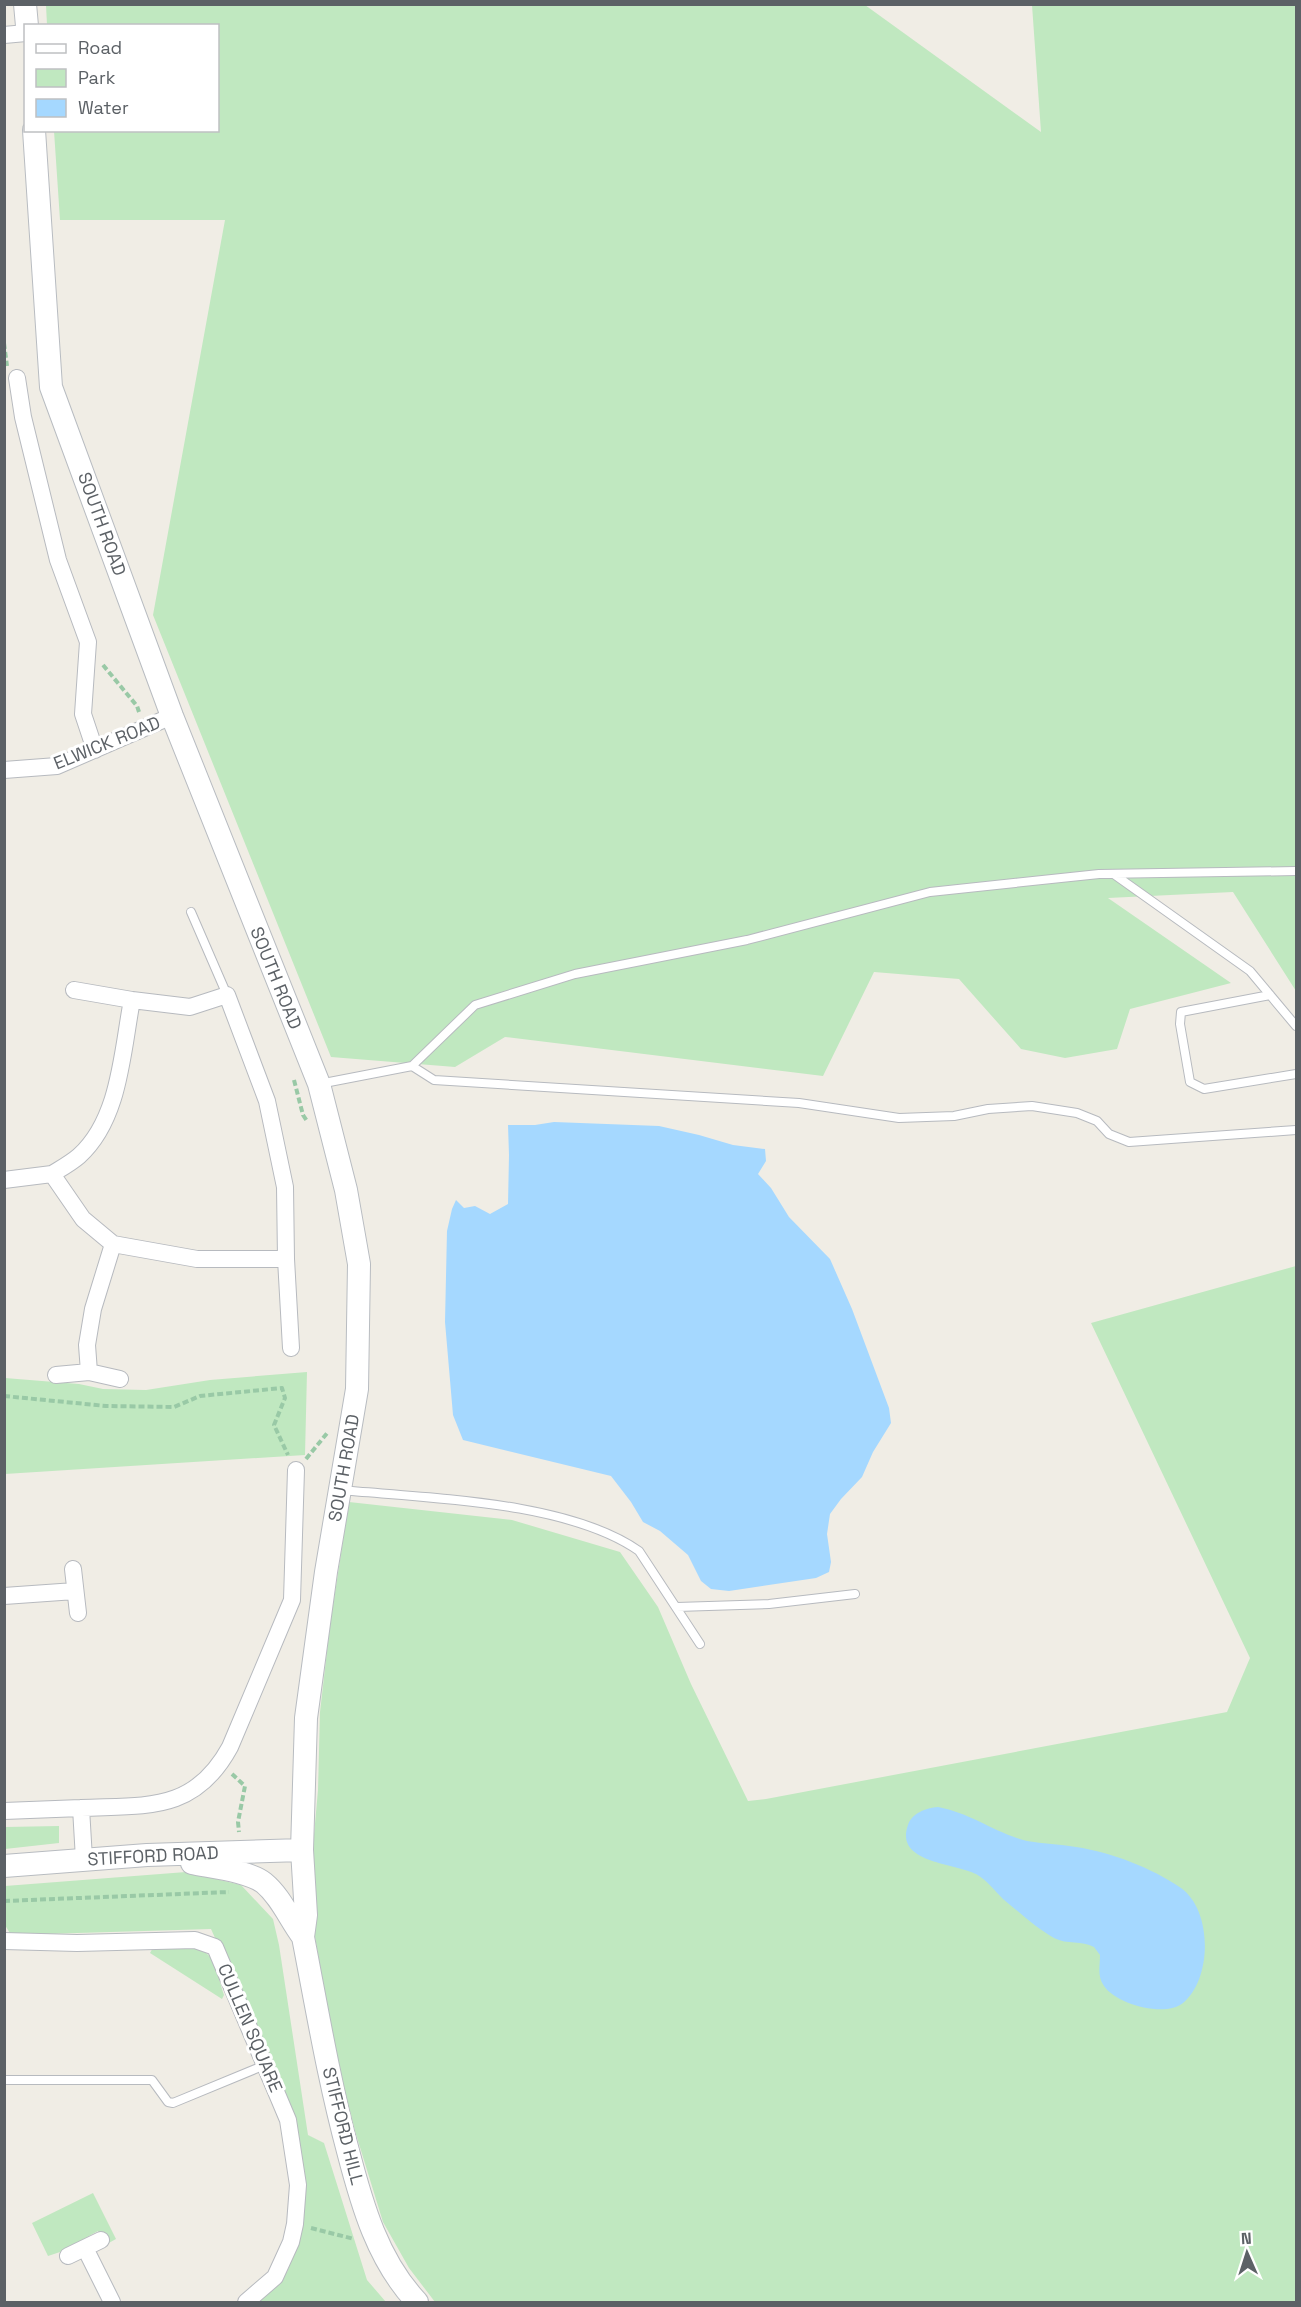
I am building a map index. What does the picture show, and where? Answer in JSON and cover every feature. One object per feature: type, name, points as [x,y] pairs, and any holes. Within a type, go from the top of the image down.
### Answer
[{"type":"main road","points":[[25,4],[27,24]]},
{"type":"main road","name":"SOUTH ROAD","points":[[34,132],[51,387],[172,716],[319,1084],[346,1190],[359,1264],[357,1389],[326,1572],[306,1718],[302,1850]]},
{"type":"main road","name":"STIFFORD ROAD","points":[[4,1866],[84,1859],[302,1850]]},
{"type":"main road","name":"STIFFORD HILL","points":[[302,1850],[306,1915],[303,1937],[334,2098],[362,2202],[389,2266],[417,2302]]},
{"type":"main road","name":"STIFFORD HILL","points":[[147,1856],[232,1870],[264,1883],[285,1907],[303,1937]]},
{"type":"street","points":[[4,35],[24,33]]},
{"type":"street","points":[[17,378],[23,417],[58,560],[88,642],[84,714],[95,750]]},
{"type":"street","name":"ELWICK ROAD","points":[[4,770],[57,766],[172,716]]},
{"type":"street","points":[[74,990],[190,1007],[227,995],[267,1101],[285,1187],[291,1348]]},
{"type":"street","points":[[4,1180],[52,1174],[79,1156],[99,1132],[112,1106],[132,1000]]},
{"type":"street","points":[[52,1174],[83,1219],[113,1244],[197,1259],[286,1259]]},
{"type":"street","points":[[89,1372],[87,1345],[93,1309],[113,1244]]},
{"type":"street","points":[[56,1375],[89,1372],[120,1379]]},
{"type":"street","points":[[4,1811],[154,1805],[178,1799],[202,1783],[221,1764],[291,1600],[296,1470]]},
{"type":"street","points":[[73,1569],[78,1613]]},
{"type":"street","points":[[4,1596],[75,1591]]},
{"type":"street","points":[[81,1808],[84,1859]]},
{"type":"street","name":"CULLEN SQUARE","points":[[4,1941],[77,1943],[195,1940],[215,1947],[288,2120],[298,2185],[291,2242],[274,2277],[246,2302]]},
{"type":"street","points":[[68,2256],[100,2241]]},
{"type":"street","points":[[85,2248],[112,2302]]},
{"type":"lane","points":[[319,1084],[412,1066],[475,1005],[575,974],[747,940],[930,892],[1114,874],[1296,871]]},
{"type":"lane","points":[[1114,874],[1250,971],[1296,1026]]},
{"type":"lane","points":[[191,912],[227,995]]},
{"type":"lane","points":[[1270,995],[1180,1012],[1190,1082],[1204,1089],[1296,1074]]},
{"type":"lane","points":[[412,1066],[434,1080],[799,1103],[899,1118],[954,1116],[988,1108],[1032,1106],[1077,1113],[1097,1121],[1109,1134],[1129,1142],[1296,1130]]},
{"type":"lane","points":[[340,1490],[452,1500],[532,1511],[590,1526],[625,1541],[639,1551],[700,1644]]},
{"type":"lane","points":[[677,1607],[769,1604],[855,1594]]},
{"type":"lane","points":[[4,2080],[152,2080],[168,2102],[173,2103],[265,2065]]},
{"type":"path","points":[[4,1396],[106,1406],[174,1407],[200,1396],[282,1388],[285,1398],[274,1425],[296,1470]]},
{"type":"path","points":[[221,1764],[245,1786],[238,1822],[240,1852]]},
{"type":"path","points":[[4,1901],[230,1892]]},
{"type":"path","points":[[324,2231],[356,2239]]},
{"type":"green space","points":[[46,5],[865,5],[1041,132],[1032,5],[1296,5],[1296,991],[1233,892],[1108,898],[1231,983],[1130,1009],[1117,1049],[1065,1058],[1021,1049],[959,979],[874,972],[823,1076],[505,1037],[455,1067],[331,1057],[153,615],[225,220],[60,220],[54,132],[219,132],[219,24],[47,24]]},
{"type":"green space","points":[[1296,1266],[1296,2302],[435,2302],[409,2268],[383,2222],[355,2131],[335,2052],[315,1937],[312,1857],[318,1790],[320,1712],[330,1625],[349,1502],[512,1520],[620,1552],[658,1607],[691,1684],[748,1801],[1227,1712],[1250,1658],[1091,1323]]},
{"type":"green space","points":[[307,1372],[305,1455],[5,1474],[5,1378],[79,1384],[103,1389],[146,1390],[210,1380]]},
{"type":"green space","points":[[59,1826],[59,1843],[5,1849],[5,1827]]},
{"type":"green space","points":[[186,1872],[241,1885],[273,1919],[308,2135],[324,2143],[367,2280],[386,2302],[254,2302],[287,2272],[302,2232],[287,2098],[211,1929],[11,1935],[5,1925],[5,1886]]},
{"type":"green space","points":[[155,1944],[185,1945],[206,1953],[217,1971],[224,1995],[222,1999],[150,1953]]},
{"type":"green space","points":[[93,2193],[116,2239],[105,2245],[98,2231],[48,2256],[32,2223]]},
{"type":"water","points":[[554,1122],[659,1126],[733,1145],[765,1149],[766,1161],[758,1174],[771,1188],[789,1217],[830,1259],[852,1309],[889,1408],[891,1423],[873,1452],[862,1477],[830,1514],[827,1534],[831,1562],[829,1572],[816,1578],[729,1591],[711,1589],[701,1581],[688,1555],[660,1531],[643,1522],[611,1476],[463,1440],[453,1415],[445,1322],[447,1231],[452,1209],[456,1200],[464,1208],[475,1206],[490,1214],[508,1204],[508,1125]]},
{"type":"water","points":[[938,1807],[1027,1841],[1089,1849],[1117,1857],[1157,1874],[1181,1888],[1199,1912],[1205,1945],[1204,1962],[1193,1992],[1183,2003],[1165,2009],[1141,2007],[1119,1998],[1110,1993],[1100,1979],[1100,1955],[1094,1947],[1054,1938],[1028,1920],[976,1874],[929,1860],[918,1854],[910,1847],[906,1838],[908,1825],[920,1812]]}]
